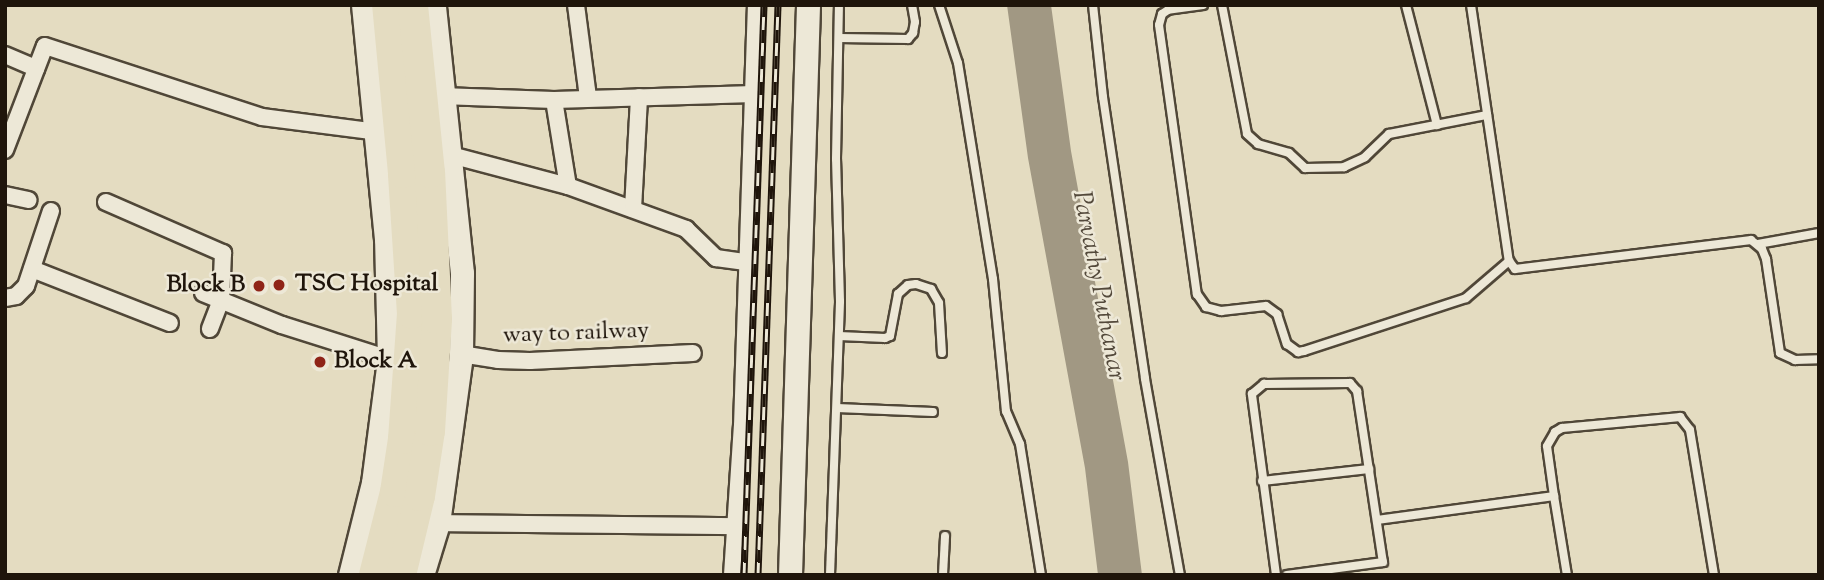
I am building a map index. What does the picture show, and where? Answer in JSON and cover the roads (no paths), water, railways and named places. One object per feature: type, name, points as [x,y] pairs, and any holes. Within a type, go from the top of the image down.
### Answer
[{"type":"highway","points":[[374,575],[395,492],[401,452],[412,314],[387,5]]},
{"type":"highway","points":[[401,575],[420,496],[430,432],[437,319],[430,173],[413,5]]},
{"type":"street","points":[[350,575],[373,483],[389,359],[386,239],[363,5]]},
{"type":"street","points":[[422,575],[438,523],[461,354],[463,274],[447,154],[434,5]]},
{"type":"street","points":[[576,5],[588,98]]},
{"type":"street","points":[[732,575],[742,426],[756,5]]},
{"type":"street","points":[[790,575],[808,5]]},
{"type":"street","points":[[5,150],[45,46],[262,117],[377,132]]},
{"type":"street","points":[[5,55],[36,68]]},
{"type":"street","points":[[442,96],[554,100],[754,94]]},
{"type":"street","points":[[633,209],[639,97]]},
{"type":"street","points":[[554,100],[568,186]]},
{"type":"street","points":[[447,154],[568,186],[633,209],[693,233],[703,248],[716,258],[746,262]]},
{"type":"street","points":[[5,195],[27,200]]},
{"type":"street","points":[[106,202],[223,253],[221,300],[210,329]]},
{"type":"street","points":[[5,298],[22,292],[51,211]]},
{"type":"street","points":[[32,269],[170,323]]},
{"type":"street","points":[[203,293],[282,325],[389,359]]},
{"type":"street","name":"way to railway","points":[[461,354],[498,360],[530,361],[693,354]]},
{"type":"street","points":[[438,523],[735,526]]},
{"type":"lane","points":[[830,575],[839,336],[840,220],[836,159],[839,5]]},
{"type":"lane","points":[[839,38],[908,39],[913,33],[915,22],[912,5]]},
{"type":"lane","points":[[939,5],[958,63],[993,279],[1006,411],[1020,444],[1041,575]]},
{"type":"lane","points":[[1093,5],[1103,97],[1145,379],[1180,575]]},
{"type":"lane","points":[[1203,5],[1168,10],[1162,14],[1159,25],[1197,294],[1206,307],[1221,311],[1266,306],[1277,314],[1287,344],[1292,349],[1304,351],[1466,298],[1509,261]]},
{"type":"lane","points":[[1222,5],[1243,127],[1258,144],[1283,149],[1311,170],[1344,167],[1365,157],[1389,134],[1487,115]]},
{"type":"lane","points":[[1406,5],[1437,125]]},
{"type":"lane","points":[[1471,5],[1509,261],[1515,269],[1751,240],[1758,244],[1769,270],[1780,353],[1795,360],[1819,359]]},
{"type":"lane","points":[[1758,244],[1819,233]]},
{"type":"lane","points":[[839,336],[890,336],[898,294],[908,285],[916,284],[931,289],[939,303],[942,353]]},
{"type":"lane","points":[[1276,575],[1250,400],[1254,390],[1264,384],[1346,383],[1355,386],[1385,575]]},
{"type":"lane","points":[[837,408],[933,412]]},
{"type":"lane","points":[[1567,575],[1546,446],[1555,432],[1562,428],[1680,417],[1690,430],[1714,575]]},
{"type":"lane","points":[[1262,481],[1368,469]]},
{"type":"lane","points":[[1377,520],[1554,496]]},
{"type":"lane","points":[[943,575],[945,536]]},
{"type":"lane","points":[[1287,575],[1383,562]]},
{"type":"railway","points":[[744,575],[764,5]]},
{"type":"railway","points":[[758,575],[778,5]]},
{"type":"place","name":"TSC Hospital","points":[[279,285]]},
{"type":"place","name":"Block B","points":[[259,286]]},
{"type":"place","name":"Block A","points":[[320,362]]},
{"type":"water label","name":"Parvathy Puthanar","points":[[1098,286]]}]
